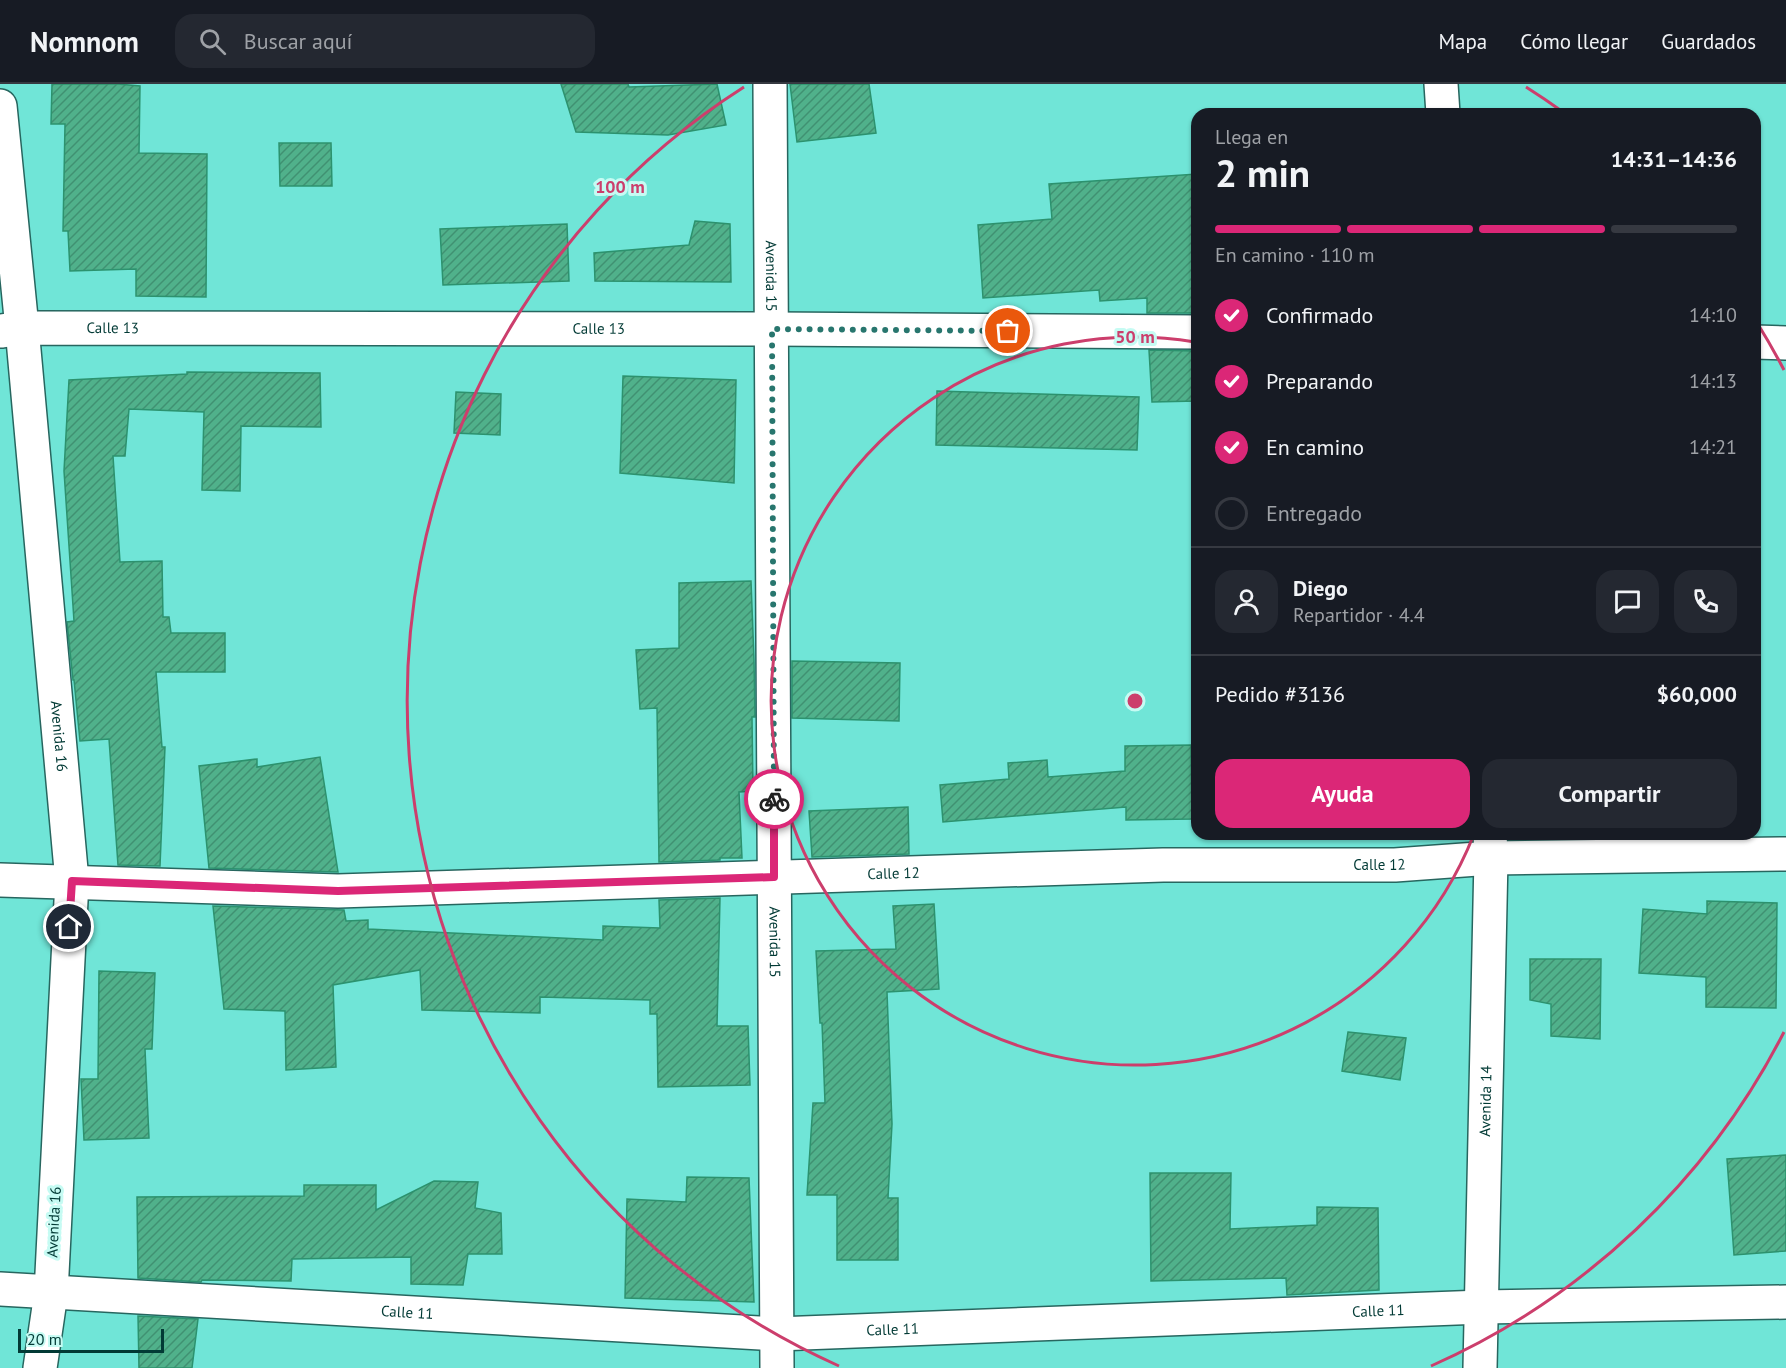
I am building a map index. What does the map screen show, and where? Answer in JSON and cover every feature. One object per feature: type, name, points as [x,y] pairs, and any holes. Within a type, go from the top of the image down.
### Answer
[{"type":"street","name":"Avenida 15","points":[[770,84],[777,1368]]},
{"type":"street","points":[[1441,84],[1443,108]]},
{"type":"street","name":"Avenida 16","points":[[0,106],[11,330],[72,881],[51,1293],[40,1368]]},
{"type":"street","name":"Calle 13","points":[[11,330],[772,329],[1191,332]]},
{"type":"street","points":[[1761,342],[1786,343]]},
{"type":"street","name":"Calle 12","points":[[0,880],[338,891],[1164,865],[1395,866],[1491,846],[1786,854]]},
{"type":"street","name":"Avenida 14","points":[[1480,1368],[1491,846]]},
{"type":"street","name":"Calle 11","points":[[0,1289],[777,1334],[1482,1307],[1786,1302]]},
{"type":"building","points":[[52,84],[140,86],[139,153],[207,154],[206,297],[136,296],[136,269],[70,271],[68,231],[63,231],[65,124],[51,124]]},
{"type":"building","points":[[561,84],[628,84],[629,87],[717,84],[726,125],[668,135],[576,132]]},
{"type":"building","points":[[790,84],[869,84],[876,133],[797,142]]},
{"type":"building","points":[[279,143],[331,143],[332,186],[280,186]]},
{"type":"building","points":[[1191,174],[1191,313],[1147,313],[1147,298],[1100,301],[1099,290],[983,298],[978,225],[1052,219],[1049,184]]},
{"type":"building","points":[[695,221],[730,224],[731,282],[595,281],[594,253],[689,245]]},
{"type":"building","points":[[567,224],[569,281],[443,285],[440,229]]},
{"type":"building","points":[[1149,350],[1191,351],[1191,401],[1152,402]]},
{"type":"building","points":[[187,372],[320,373],[321,427],[241,426],[240,491],[202,490],[204,412],[129,409],[125,456],[113,456],[120,562],[162,561],[163,617],[169,617],[171,633],[225,633],[225,672],[156,672],[162,747],[165,747],[160,866],[118,865],[109,739],[80,741],[67,622],[74,621],[64,471],[69,380],[187,374]]},
{"type":"building","points":[[623,376],[736,380],[734,483],[620,473]]},
{"type":"building","points":[[937,391],[1139,397],[1137,450],[936,445]]},
{"type":"building","points":[[456,392],[501,394],[500,435],[454,433]]},
{"type":"building","points":[[751,581],[755,717],[752,717],[753,791],[739,792],[742,858],[659,862],[657,708],[640,709],[636,650],[679,648],[679,583]]},
{"type":"building","points":[[792,661],[900,663],[899,721],[792,718]]},
{"type":"building","points":[[1191,745],[1191,819],[1126,820],[1126,807],[943,822],[940,785],[1009,779],[1008,763],[1047,760],[1048,777],[1125,771],[1125,746]]},
{"type":"building","points":[[320,757],[338,872],[209,868],[199,766],[257,759],[257,767]]},
{"type":"building","points":[[908,807],[909,854],[812,857],[809,811]]},
{"type":"building","points":[[720,898],[717,1026],[748,1026],[750,1085],[658,1087],[657,1014],[650,1014],[650,1000],[540,997],[540,1013],[422,1010],[420,970],[333,985],[336,1067],[286,1070],[285,1011],[224,1009],[213,906],[344,910],[346,921],[368,920],[368,929],[603,940],[603,926],[660,928],[659,900]]},
{"type":"building","points":[[1707,901],[1777,903],[1776,1008],[1706,1007],[1706,977],[1639,973],[1643,909],[1707,914]]},
{"type":"building","points":[[934,904],[939,989],[887,992],[892,1124],[888,1198],[898,1198],[898,1260],[837,1260],[837,1195],[807,1195],[813,1103],[825,1103],[816,951],[896,949],[893,906]]},
{"type":"building","points":[[1530,959],[1601,959],[1600,1039],[1551,1036],[1551,1004],[1530,1000]]},
{"type":"building","points":[[99,971],[155,973],[152,1049],[145,1049],[149,1138],[84,1140],[81,1079],[98,1079]]},
{"type":"building","points":[[1348,1032],[1406,1038],[1400,1080],[1342,1071]]},
{"type":"building","points":[[1786,1155],[1786,1251],[1734,1255],[1727,1159]]},
{"type":"building","points":[[1150,1173],[1231,1173],[1230,1229],[1317,1225],[1317,1207],[1378,1208],[1379,1290],[1287,1295],[1286,1278],[1151,1281]]},
{"type":"building","points":[[687,1177],[749,1178],[754,1302],[625,1298],[627,1199],[686,1202]]},
{"type":"building","points":[[434,1181],[478,1182],[475,1208],[501,1213],[502,1254],[468,1254],[463,1285],[411,1284],[411,1257],[292,1259],[291,1281],[202,1280],[201,1282],[138,1278],[137,1197],[304,1196],[304,1185],[376,1185],[376,1210]]},
{"type":"building","points":[[138,1316],[198,1319],[192,1368],[139,1368]]},
{"type":"way so far","points":[[774,799],[772,329],[1008,331]]},
{"type":"route","points":[[69,927],[72,881],[338,891],[774,877],[774,799]]}]
